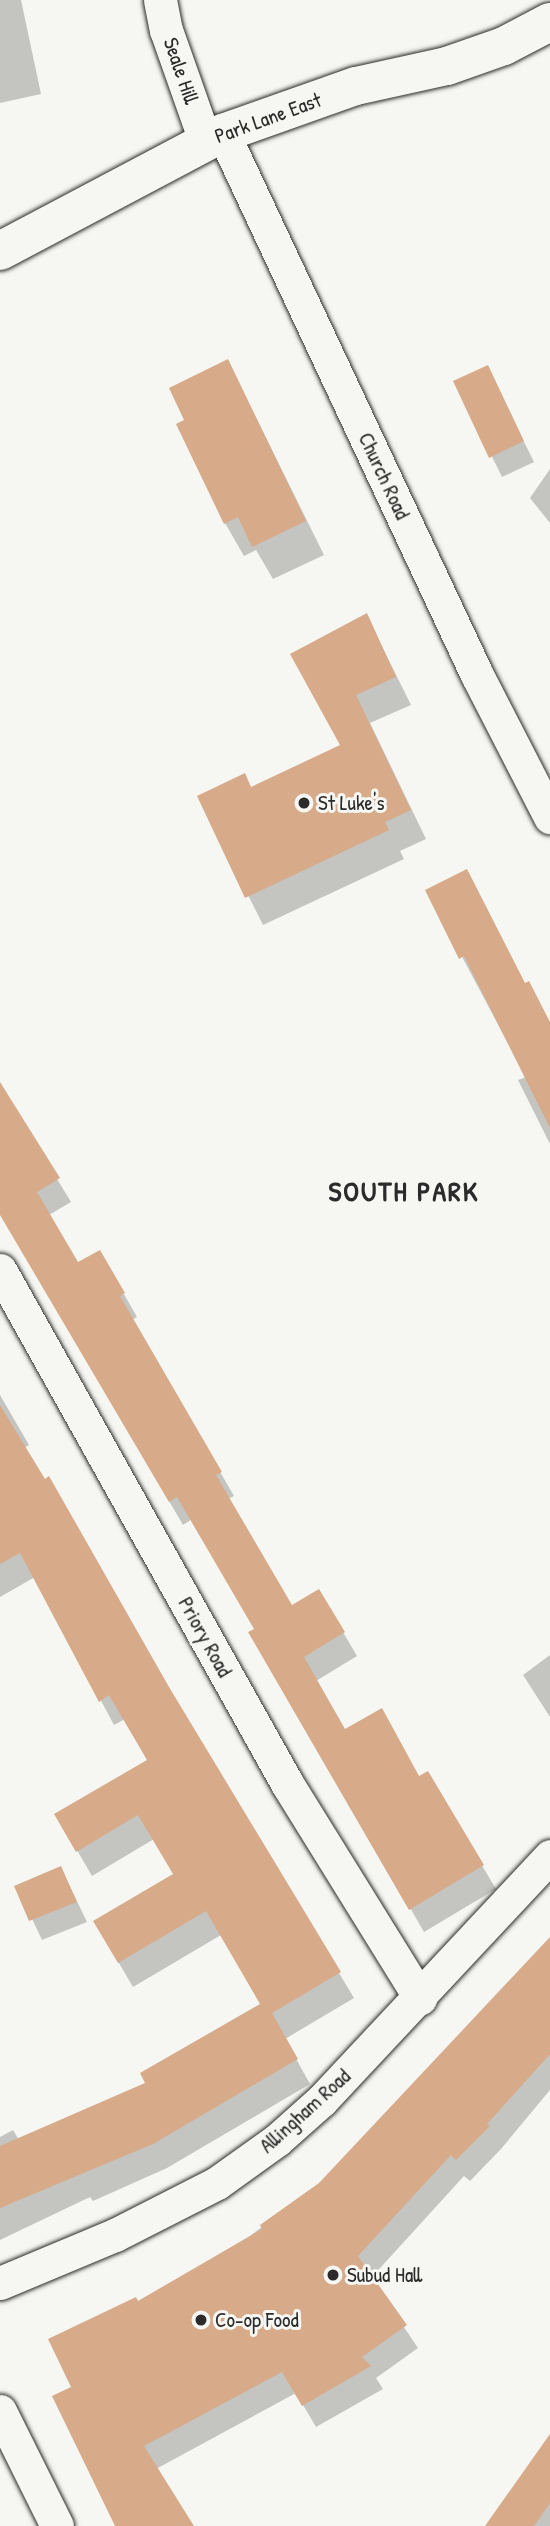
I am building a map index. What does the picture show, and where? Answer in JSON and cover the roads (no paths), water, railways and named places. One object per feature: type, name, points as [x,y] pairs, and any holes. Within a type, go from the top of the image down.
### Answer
[{"type":"street","name":"Seale Hill","points":[[160,0],[166,30],[214,137]]},
{"type":"street","name":"Park Lane East","points":[[0,251],[214,137],[356,86],[459,62],[504,46],[550,22]]},
{"type":"street","name":"Church Road","points":[[214,137],[477,675],[550,817]]},
{"type":"street","name":"Priory Road","points":[[0,1270],[288,1785],[420,1998]]},
{"type":"street","name":"Allingham Road","points":[[0,2283],[115,2235],[217,2183],[277,2140],[322,2100],[550,1856]]},
{"type":"street","points":[[0,2411],[57,2526]]},
{"type":"place","name":"St Luke's","points":[[304,803]]},
{"type":"place","name":"Subud Hall","points":[[333,2275]]},
{"type":"place","name":"Co-op Food","points":[[201,2320]]},
{"type":"district","name":"SOUTH PARK","points":[[404,1191]]}]
